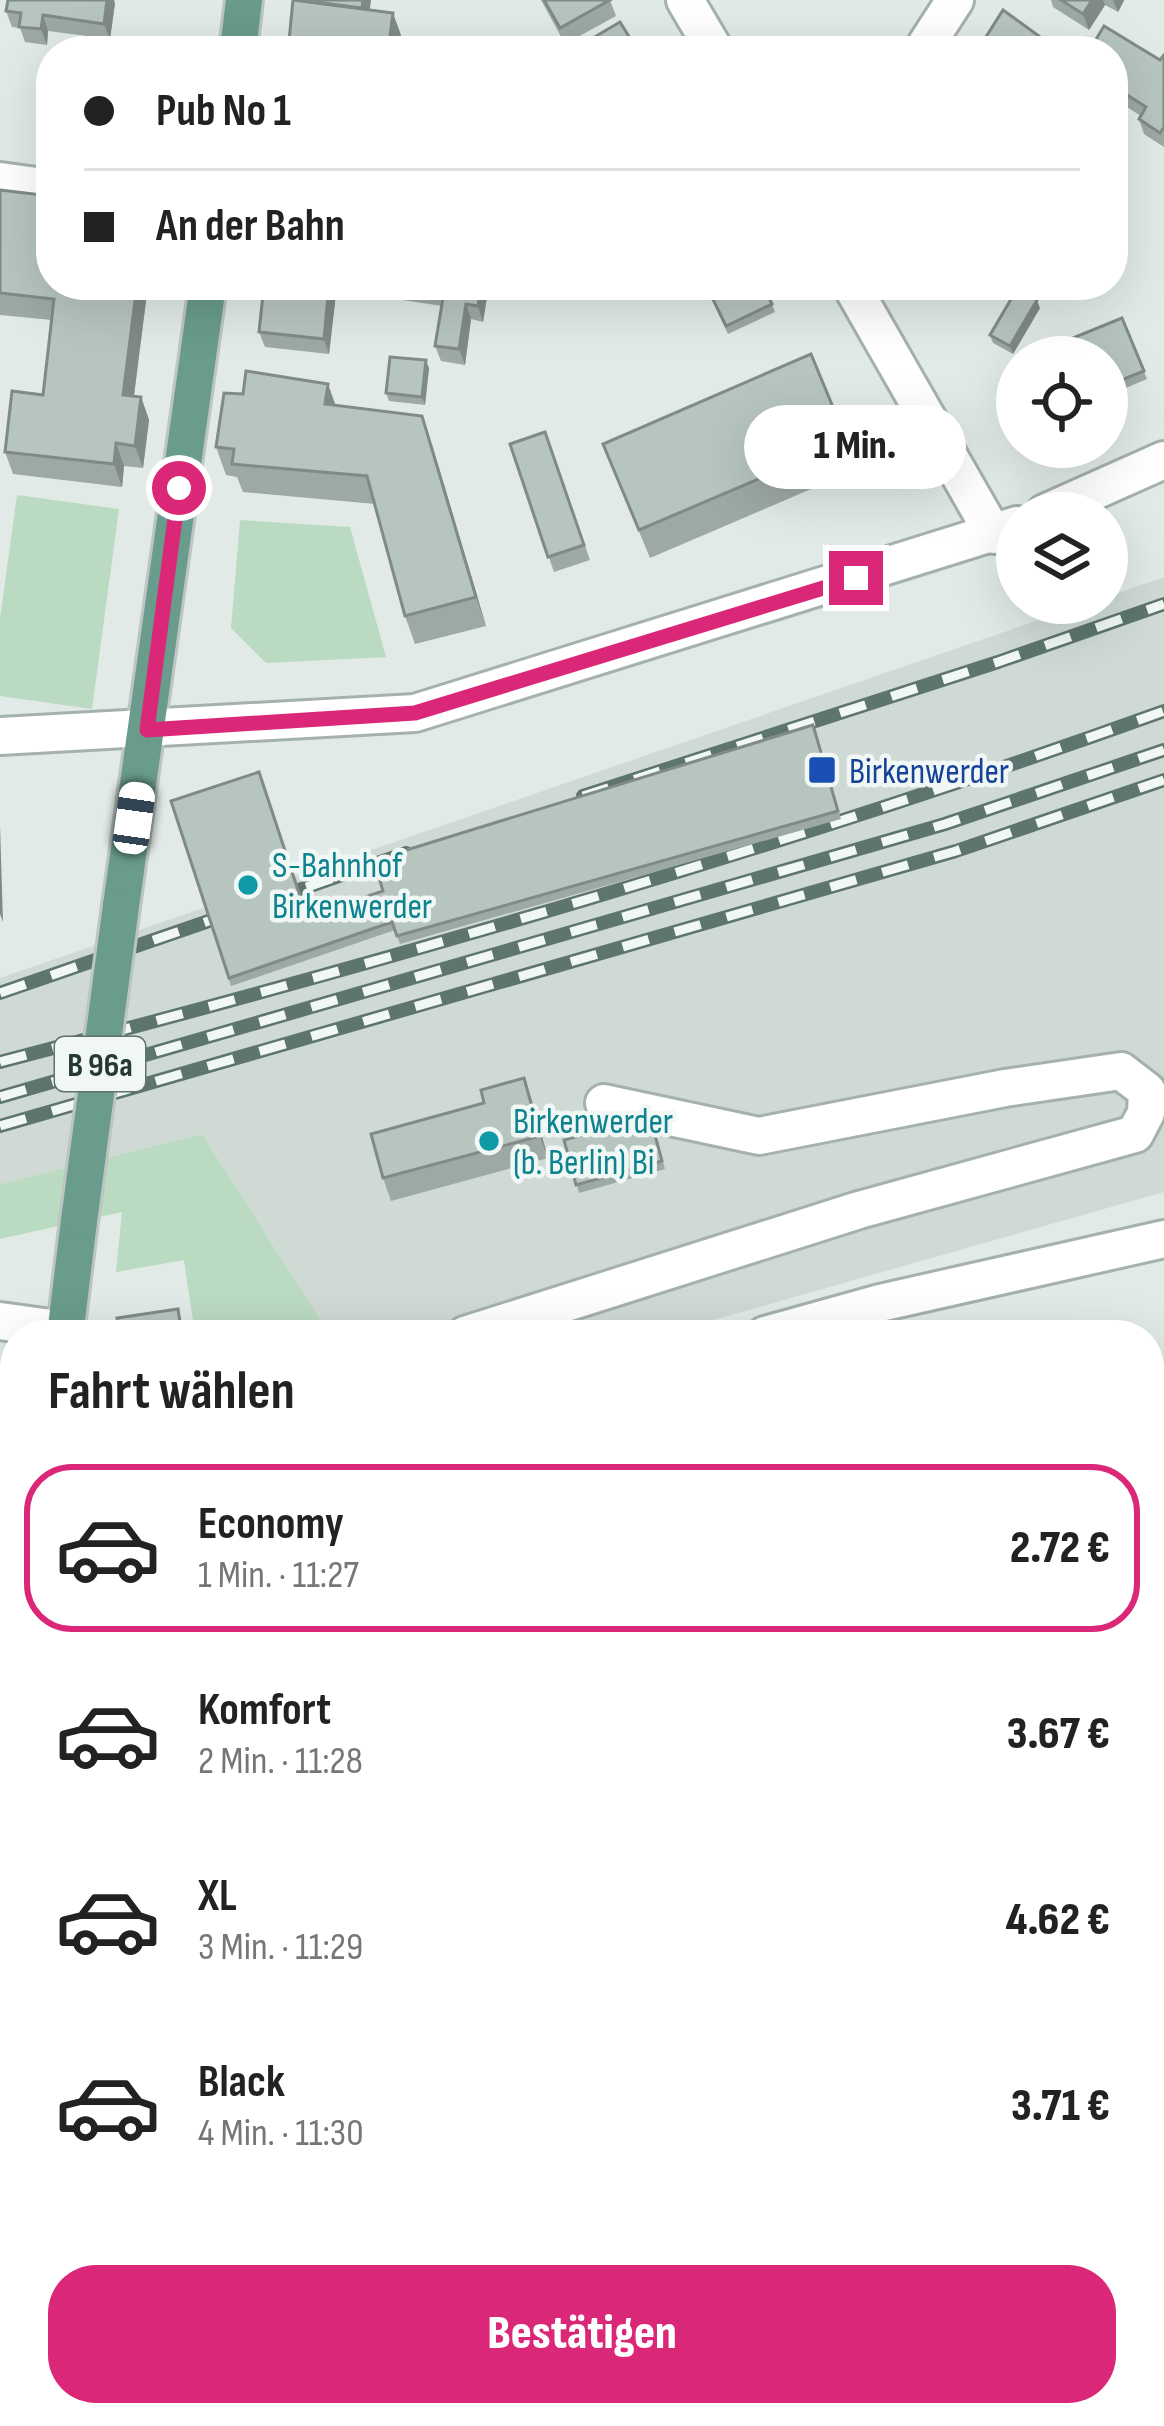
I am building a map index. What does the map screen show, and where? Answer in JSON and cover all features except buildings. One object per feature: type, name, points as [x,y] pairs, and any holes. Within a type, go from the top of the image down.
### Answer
[{"type":"main road","points":[[240,36],[244,0]]},
{"type":"main road","name":"B 96a","points":[[68,1320],[206,300]]},
{"type":"street","points":[[686,0],[706,36]]},
{"type":"street","points":[[932,36],[955,0]]},
{"type":"street","points":[[0,181],[36,186]]},
{"type":"street","points":[[860,300],[996,514]]},
{"type":"street","points":[[1092,492],[1164,460]]},
{"type":"street","points":[[0,736],[415,713],[996,533]]},
{"type":"street","points":[[512,1320],[859,1210],[1135,1134],[1146,1113],[1147,1091],[1120,1072],[1004,1088],[759,1136],[604,1103]]},
{"type":"street","points":[[821,1320],[1164,1239]]},
{"type":"shaded area","points":[[1164,577],[1164,1192],[714,1320],[320,1320],[202,1134],[0,1184],[0,978],[1027,624],[1128,624],[1128,590]]},
{"type":"green space","points":[[17,495],[119,509],[92,709],[0,696],[0,619]]},
{"type":"green space","points":[[240,520],[350,527],[386,657],[266,663],[231,628]]},
{"type":"green space","points":[[202,1134],[320,1320],[193,1320],[184,1260],[116,1272],[122,1212],[0,1239],[0,1184]]},
{"type":"railway","points":[[583,796],[1164,604]]},
{"type":"railway","points":[[0,1062],[586,900],[877,809],[1164,711]]},
{"type":"railway","points":[[0,1097],[945,824],[1164,750]]},
{"type":"railway","points":[[0,1126],[956,851],[1164,780]]},
{"type":"railway","points":[[0,993],[406,853]]},
{"type":"place","name":"Birkenwerder","points":[[822,770]]},
{"type":"place","name":"S-Bahnhof Birkenwerder","points":[[248,885]]},
{"type":"place","name":"Birkenwerder (b. Berlin) Bi","points":[[489,1141]]},
{"type":"route","points":[[179,488],[147,730],[415,713],[856,578]]}]
